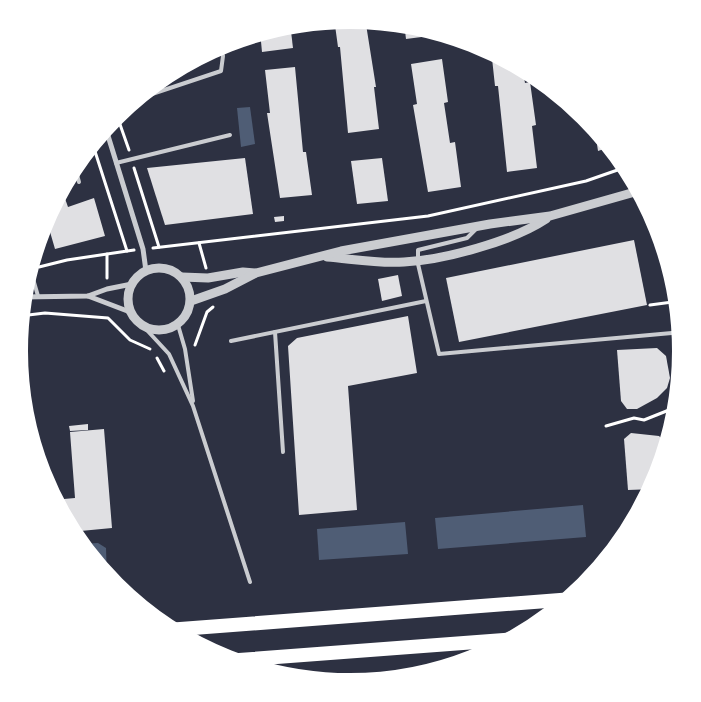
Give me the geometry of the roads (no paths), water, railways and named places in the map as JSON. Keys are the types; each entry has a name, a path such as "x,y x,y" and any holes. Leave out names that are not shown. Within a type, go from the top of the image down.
{"highway":[{"path":"181,629 561,599"},
{"path":"245,659 499,640"}],"street":[{"path":"107,134 143,249 146,270"},
{"path":"191,301 225,288 256,273 341,251 550,216 634,192"},
{"path":"320,257 404,262 418,260 481,248 538,224 550,216"},
{"path":"130,312 128,293 132,284 146,270 165,268 182,277 208,278 243,272 256,273"},
{"path":"88,296 130,312 144,327 161,331 178,325 189,310 191,301 190,290 182,277"},
{"path":"30,297 88,296 107,289 132,284"}],"lane":[{"path":"150,95 221,71 222,52"},
{"path":"116,163 230,135"},
{"path":"77,175 79,182"},
{"path":"478,227 468,238 418,250 418,260 426,302 439,354 675,333"},
{"path":"33,278 38,296"},
{"path":"231,341 426,302"},
{"path":"178,325 185,349 194,406"},
{"path":"144,327 169,354 194,406 250,582"},
{"path":"275,332 284,452"}],"water":[{"path":"250,107 255,144 241,147 237,108"},
{"path":"583,505 586,537 438,549 435,518"},
{"path":"405,522 408,554 319,560 317,529"},
{"path":"98,543 106,548 107,567 92,549 88,544"}]}
